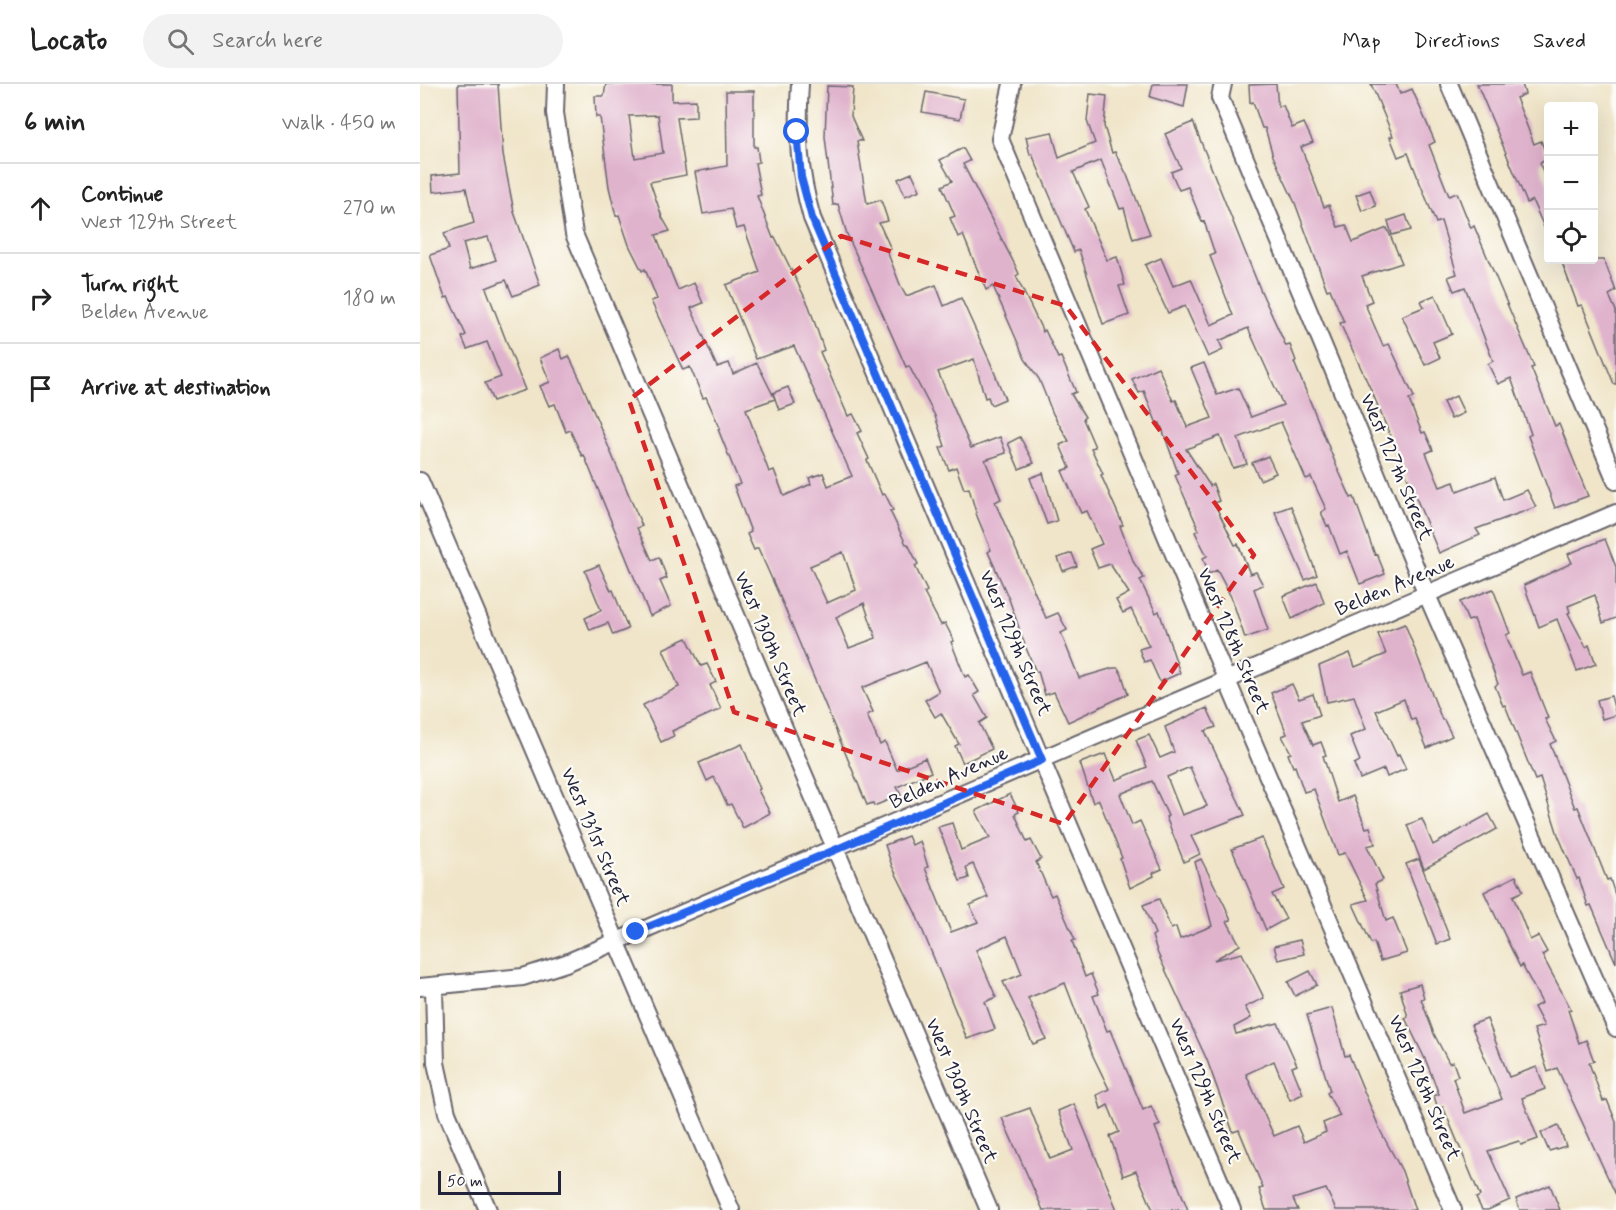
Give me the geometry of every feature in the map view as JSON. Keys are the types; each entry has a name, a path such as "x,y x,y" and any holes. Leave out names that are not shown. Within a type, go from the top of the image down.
{"street":[{"name":"West 130th Street","path":"556,84 555,113 574,234 989,1210"},
{"name":"West 129th Street","path":"800,84 797,132 801,177 812,218 1232,1210"},
{"name":"West 128th Street","path":"1012,84 1000,140 1227,681 1453,1210"},
{"name":"West 127th Street","path":"1223,84 1220,98 1427,595 1616,1028"},
{"path":"1449,84 1616,481"},
{"name":"West 131st Street","path":"420,481 731,1210"},
{"name":"Belden Avenue","path":"427,988 523,977 566,963 616,940 835,850 1616,513"},
{"path":"427,988 436,1063 447,1113 488,1210"}],"highlighted area":[{"path":"841,236 1066,306 1254,555 1064,824 734,712 629,400"}],"building":[{"path":"458,84 498,84 503,155 514,212 540,285 513,296 506,280 486,288 525,390 493,401 485,383 501,377 487,342 467,349 462,337 466,335 448,297 445,298 430,255 449,249 444,233 474,223 466,188 433,192 432,176 460,173","holes":["488,237 496,260 470,269 463,243"]},
{"path":"606,84 672,84 672,101 696,100 696,117 677,118 686,175 650,182 662,217 670,231 656,235 678,290 694,283 703,303 691,308 717,367 729,363 733,374 757,363 775,399 746,409 769,472 774,470 784,496 811,484 809,478 823,473 828,486 852,476 794,346 756,359 726,285 760,272 744,227 736,229 731,209 703,214 695,172 727,166 726,91 754,91 754,147 757,147 759,162 755,163 761,195 757,196 773,238 775,237 809,306 824,350 820,352 848,416 853,414 862,431 857,433 882,495 885,494 893,510 890,511 918,564 915,566 927,591 924,593 941,625 945,623 954,641 951,642 965,677 969,675 979,692 974,695 987,718 979,723 992,749 963,763 955,746 959,744 941,713 935,717 925,700 939,692 926,662 862,688 873,712 867,715 880,745 885,742 897,770 925,758 931,772 897,787 901,795 874,806 873,803 867,805 784,606 758,548 754,550 747,534 751,532 734,486 740,484 718,429 720,428 706,397 703,398 690,367 683,370 651,301 657,299 645,269 642,271 629,245 619,215 616,216 609,187 600,117 596,117 595,96 604,96","holes":["658,115 663,153 635,158 629,116","843,552 856,590 827,603 810,566","864,603 876,638 849,648 836,617"]},
{"path":"1153,84 1188,84 1184,107 1150,97"},
{"path":"1276,84 1278,107 1283,105 1292,128 1304,123 1313,142 1301,147 1324,207 1329,205 1338,227 1346,225 1353,242 1387,228 1402,263 1362,276 1372,301 1365,304 1383,346 1389,344 1414,397 1409,400 1422,433 1425,432 1433,450 1426,453 1440,487 1454,482 1457,491 1495,477 1503,500 1527,490 1536,507 1476,529 1480,535 1439,553 1372,392 1340,323 1344,322 1330,289 1327,290 1295,203 1273,156 1265,128 1262,128 1253,102 1250,103 1249,85"},
{"path":"1371,84 1396,84 1400,94 1412,89 1435,142 1429,145 1449,196 1457,193 1471,228 1474,226 1534,367 1531,368 1555,426 1559,424 1588,496 1555,508 1528,436 1531,434 1511,378 1498,384 1488,364 1493,361 1465,287 1454,291 1448,277 1457,274 1441,221 1436,223 1408,153 1398,157 1390,137 1393,136"},
{"path":"1477,84 1522,84 1525,94 1516,98 1534,144 1541,141 1544,149 1544,161 1540,163 1544,175 1544,227 1532,200 1527,203"},
{"path":"827,86 853,87 851,116 862,141 857,141 867,204 881,200 888,221 879,223 891,249 887,251 906,296 936,285 944,306 961,298 991,364 1005,399 991,405 988,397 985,398 974,359 938,372 971,448 1000,437 1006,453 985,460 1001,499 995,502 1046,618 1058,613 1067,630 1061,633 1079,678 1113,668 1118,668 1122,675 1128,694 1068,722 1054,692 1045,695 1038,671 1036,672 1009,599 988,552 991,550 977,516 969,488 964,489 956,467 949,470 940,448 945,446 935,416 909,366 906,367 847,234 838,204 833,205 825,137"},
{"path":"926,92 964,99 960,119 922,112"},
{"path":"1090,94 1107,96 1104,126 1112,153 1115,152 1127,175 1150,234 1133,239 1124,208 1120,209 1101,160 1073,172 1089,207 1085,209 1107,260 1117,257 1125,285 1119,286 1129,315 1103,324 1079,250 1074,252 1032,154 1030,155 1026,137 1052,132 1059,158 1095,143 1087,121"},
{"path":"1193,122 1260,289 1286,346 1290,345 1296,361 1294,362 1337,467 1351,498 1354,497 1375,555 1377,554 1385,574 1360,584 1347,551 1340,554 1329,525 1327,526 1321,512 1326,509 1311,477 1306,479 1281,422 1238,438 1247,464 1233,468 1220,436 1186,449 1210,486 1213,484 1219,501 1214,503 1235,545 1238,544 1250,574 1256,572 1263,585 1254,589 1268,630 1245,638 1232,599 1217,570 1209,574 1203,558 1207,556 1195,532 1199,530 1175,475 1178,473 1160,423 1157,424 1144,391 1139,393 1132,379 1158,367 1173,401 1176,400 1187,427 1212,418 1191,368 1204,363 1217,395 1238,388 1251,417 1283,405 1248,328 1219,341 1223,350 1208,357 1185,306 1168,313 1145,265 1161,258 1173,286 1191,279 1211,325 1233,315 1210,256 1215,254 1204,221 1202,222 1188,187 1179,190 1171,172 1181,168 1165,134"},
{"path":"963,148 970,161 963,164 1015,265 1019,274 1016,276 1043,332 1045,330 1058,358 1061,357 1076,392 1071,394 1085,417 1083,419 1095,447 1091,448 1123,525 1120,526 1134,563 1144,578 1140,580 1156,613 1159,611 1180,673 1160,682 1150,660 1144,662 1139,649 1149,646 1131,609 1123,613 1116,600 1129,593 1110,564 1098,568 1090,549 1102,544 1087,511 1081,513 1062,471 1070,468 1060,445 1069,441 1053,414 1039,379 1025,359 993,286 986,290 963,235 958,237 950,218 955,216 942,186 952,181 940,160"},
{"path":"912,173 920,190 905,196 898,179"},
{"path":"1370,190 1376,206 1362,211 1356,195"},
{"path":"1406,215 1411,230 1392,235 1388,221"},
{"path":"1598,260 1604,260 1616,291 1609,295 1616,311 1616,384 1614,384 1582,305 1578,306 1562,264 1598,264"},
{"path":"1435,295 1452,334 1433,342 1440,358 1425,365 1402,316 1424,307 1421,301"},
{"path":"559,349 563,359 569,356 579,377 642,526 637,528 652,560 659,557 667,578 660,581 671,606 650,616 584,455 582,456 570,430 566,432 555,404 549,406 540,386 550,382 540,358"},
{"path":"788,387 795,404 779,410 773,393"},
{"path":"1456,396 1464,413 1451,419 1443,402"},
{"path":"1020,437 1034,463 1019,469 1008,443"},
{"path":"1268,456 1276,473 1260,480 1252,463"},
{"path":"1043,473 1057,521 1047,524 1030,478"},
{"path":"1291,506 1317,575 1305,580 1275,512"},
{"path":"1605,539 1616,567 1616,618 1603,623 1595,595 1568,606 1570,612 1568,613 1586,647 1589,645 1596,664 1577,671 1557,619 1539,627 1524,585 1572,563 1568,554"},
{"path":"1072,553 1077,566 1063,571 1058,558"},
{"path":"599,565 611,591 613,590 628,629 613,635 608,623 590,630 585,618 601,610 585,571"},
{"path":"1317,582 1324,603 1292,619 1283,596"},
{"path":"1493,589 1510,633 1506,635 1522,675 1530,672 1548,718 1545,719 1556,741 1550,744 1575,808 1578,807 1607,880 1610,879 1616,898 1616,963 1591,905 1588,906 1579,878 1577,879 1558,835 1540,778 1535,780 1505,705 1503,706 1495,686 1498,684 1474,619 1468,621 1460,602"},
{"path":"1405,624 1442,720 1452,736 1427,748 1415,719 1411,720 1404,699 1376,711 1397,756 1399,754 1406,769 1387,777 1384,769 1360,779 1354,764 1360,761 1350,736 1366,729 1354,696 1327,702 1319,666 1350,653 1355,667 1386,654 1378,634"},
{"path":"687,638 701,666 707,664 716,682 710,685 721,709 672,731 674,736 661,742 643,705 679,687 663,649"},
{"path":"1292,684 1299,699 1313,694 1320,715 1302,721 1313,745 1321,742 1326,755 1323,756 1338,802 1353,796 1366,828 1370,827 1375,844 1367,846 1383,880 1375,884 1386,921 1393,918 1407,953 1380,961 1374,942 1371,943 1353,904 1368,900 1345,853 1338,855 1314,789 1304,792 1295,766 1293,767 1288,754 1291,753 1282,736 1287,734 1271,693"},
{"path":"1611,696 1616,715 1602,719 1597,700"},
{"path":"1207,708 1216,727 1205,731 1245,815 1191,836 1200,854 1184,862 1166,817 1168,816 1152,781 1120,794 1132,825 1140,821 1162,869 1153,873 1154,876 1130,888 1120,859 1122,858 1099,800 1093,803 1080,763 1105,754 1116,780 1147,767 1136,740 1149,735 1160,758 1174,752 1165,727","holes":["1190,767 1207,806 1182,815 1167,777"]},
{"path":"742,744 760,789 758,790 770,813 743,828 731,804 727,805 714,777 707,781 699,763"},
{"path":"1010,794 1019,812 1015,814 1027,842 1031,840 1041,859 1036,862 1051,896 1055,894 1075,940 1072,941 1085,977 1091,974 1099,994 1093,996 1107,1031 1110,1030 1143,1110 1151,1106 1160,1125 1155,1127 1188,1210 1153,1210 1136,1171 1123,1176 1110,1136 1119,1132 1108,1105 1101,1109 1097,1095 1109,1089 1093,1056 1065,983 1028,998 1046,1039 1033,1044 1003,982 1022,974 1007,936 976,950 996,997 985,1002 995,1029 967,1039 915,912 892,866 885,845 908,836 912,845 920,841 928,867 925,868 951,932 978,922 970,905 988,897 973,864 966,867 969,878 960,881 938,827 952,823 961,850 990,838 976,811"},
{"path":"1489,814 1497,829 1424,869 1407,825 1422,819 1433,845"},
{"path":"1262,838 1284,889 1272,894 1286,919 1266,930 1232,849"},
{"path":"1201,859 1225,906 1231,920 1227,921 1240,945 1214,960 1242,953 1264,998 1245,1007 1251,1018 1234,1027 1236,1034 1278,1023 1297,1065 1292,1067 1303,1094 1290,1100 1274,1061 1246,1074 1274,1136 1297,1126 1304,1142 1326,1132 1323,1123 1340,1116 1327,1093 1330,1091 1307,1015 1332,1008 1345,1056 1349,1055 1381,1132 1402,1171 1415,1210 1336,1210 1326,1189 1293,1199 1298,1210 1266,1210 1259,1189 1263,1188 1239,1130 1233,1132 1207,1060 1158,954 1152,936 1155,934 1143,905 1159,899 1171,929 1176,927 1180,939 1212,926 1195,862"},
{"path":"1419,859 1450,939 1437,944 1406,864"},
{"path":"1516,876 1523,891 1513,896 1530,940 1538,936 1547,952 1542,955 1571,1009 1568,1010 1579,1043 1586,1040 1594,1061 1589,1063 1603,1101 1607,1100 1616,1122 1616,1195 1557,1068 1548,1072 1534,1029 1544,1026 1534,1007 1542,1003 1522,965 1520,967 1484,892"},
{"path":"1300,940 1304,954 1278,960 1274,946"},
{"path":"1310,971 1317,985 1295,996 1288,982"},
{"path":"1420,984 1424,998 1421,999 1434,1034 1449,1063 1453,1062 1458,1076 1453,1078 1465,1113 1502,1099 1471,1025 1487,1019 1509,1077 1537,1067 1545,1089 1522,1098 1538,1139 1521,1145 1519,1141 1488,1151 1510,1200 1488,1210 1482,1210 1476,1198 1480,1196 1443,1107 1438,1109 1434,1096 1439,1094 1405,1018 1408,1017 1400,990"},
{"path":"1074,1104 1117,1210 1043,1210 1002,1118 1030,1108 1050,1159 1073,1150 1058,1111"},
{"path":"1558,1125 1566,1146 1549,1151 1541,1133"},
{"path":"1550,1185 1560,1210 1520,1210 1516,1199"}],"route":[{"path":"636,932 835,850 1042,760 812,218 801,177 797,132"}]}
